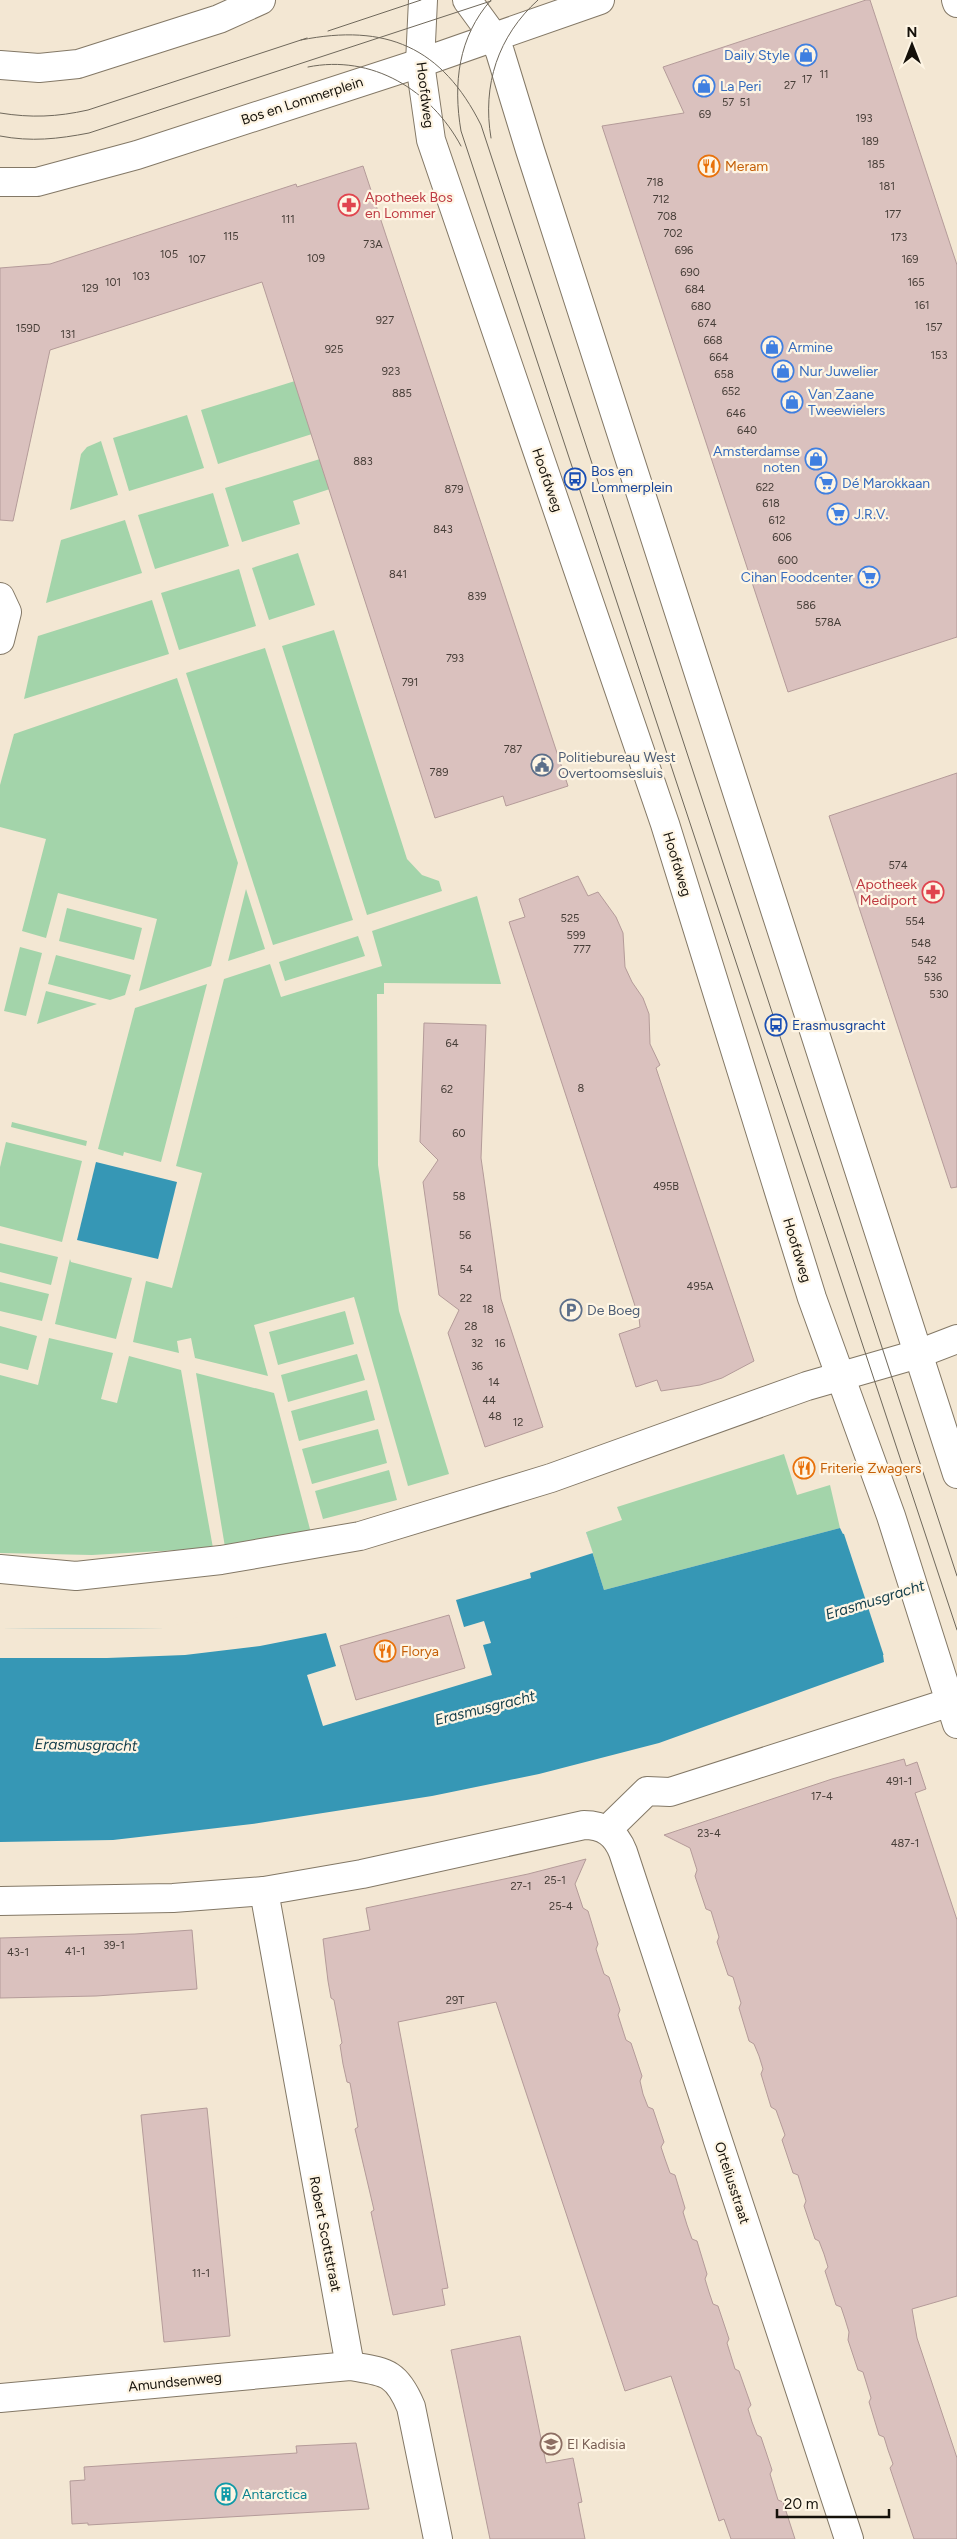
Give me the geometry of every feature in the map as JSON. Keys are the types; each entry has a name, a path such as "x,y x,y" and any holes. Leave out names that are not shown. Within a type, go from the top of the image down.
{"street":[{"path":"0,65 39,68 78,64 219,19 261,0"},
{"name":"Hoofdweg","path":"423,0 420,63 431,140 662,818 812,1298 891,1516 955,1709"},
{"path":"467,0 494,37 957,1474"},
{"name":"Bos en Lommerplein","path":"0,182 37,182 137,155 420,63 600,0"},
{"path":"0,597 7,612 0,640"},
{"path":"0,1569 76,1576 221,1560 360,1536 551,1478 839,1376 918,1354 951,1341"},
{"path":"0,1901 164,1898 264,1891 362,1874 584,1824 599,1826 607,1830 647,1791 670,1792 955,1709"},
{"name":"Orteliusstraat","path":"607,1830 617,1840 623,1852 849,2539"},
{"name":"Robert Scottstraat","path":"264,1891 350,2366"},
{"path":"350,2366 380,2372 394,2378 404,2389 411,2407 438,2539"},
{"name":"Amundsenweg","path":"0,2398 350,2366"}],"green space":[{"path":"295,381 312,434 218,464 201,410"},
{"path":"187,415 204,468 129,491 113,438"},
{"path":"101,441 118,495 70,510 81,454 87,447"},
{"path":"320,459 330,489 293,501 300,524 242,542 225,488"},
{"path":"213,493 229,546 155,569 138,515"},
{"path":"125,520 142,573 46,603 61,540"},
{"path":"298,553 315,605 269,620 252,568"},
{"path":"239,569 256,626 179,650 161,593"},
{"path":"152,600 169,654 24,699 38,636"},
{"path":"334,630 407,859 422,875 439,881 442,891 367,915 282,646"},
{"path":"265,648 353,920 273,945 186,673"},
{"path":"177,678 238,863 211,966 139,991 157,919 58,893 46,938 22,931 46,839 0,827 0,785 14,734"},
{"path":"246,889 265,949 228,961"},
{"path":"477,896 501,984 384,983 384,994 377,994 378,1165 399,1311 449,1474 408,1486 354,1297 254,1325 268,1376 195,1358 191,1338 177,1341 179,1353 133,1342 146,1281 172,1288 202,1173 176,1166 224,979 270,964 281,997 382,966 372,931"},
{"path":"67,908 142,928 134,960 59,941"},
{"path":"358,936 365,956 285,981 279,962"},
{"path":"20,947 42,953 26,1016 4,1011"},
{"path":"56,955 131,975 125,995 110,1000 48,984"},
{"path":"207,984 161,1162 124,1152 123,1156 98,1149 135,1008"},
{"path":"46,991 97,1004 37,1024"},
{"path":"12,1122 87,1141 86,1146 11,1127"},
{"path":"6,1142 82,1161 62,1242 0,1226 0,1167"},
{"path":"0,1243 58,1257 51,1285 0,1272"},
{"path":"70,1259 71,1262 132,1278 116,1339 55,1324"},
{"path":"0,1282 49,1294 42,1321 0,1311"},
{"path":"345,1311 354,1344 278,1365 269,1332"},
{"path":"0,1326 37,1336 28,1370 0,1363"},
{"path":"49,1338 113,1353 101,1399 117,1403 129,1356 181,1370 213,1548 92,1555 0,1553 0,1375 38,1385"},
{"path":"357,1354 365,1380 288,1402 281,1375"},
{"path":"196,1373 274,1393 311,1533 225,1547"},
{"path":"367,1390 375,1420 299,1441 291,1411"},
{"path":"378,1429 387,1463 312,1484 302,1449"},
{"path":"784,1454 797,1495 830,1485 840,1528 604,1590 586,1532 622,1520 617,1507"},
{"path":"389,1470 397,1500 323,1519 315,1491"}],"water":[{"path":"96,1162 177,1182 158,1259 77,1240"},
{"path":"957,1496 957,1631 883,1655 884,1662 659,1743 539,1774 432,1796 252,1824 113,1840 0,1842 0,1628 167,1629 294,1613 375,1597 586,1532 604,1590 840,1528 843,1534"}],"pier":[{"path":"957,1494 957,1632 884,1656 843,1531"},
{"path":"586,1529 593,1553 530,1573 531,1578 456,1600 464,1627 484,1621 491,1643 483,1645 492,1675 323,1726 307,1675 336,1666 326,1633 260,1646 185,1655 107,1658 0,1658 0,1628 167,1629 167,1626 293,1611 374,1595"}],"building":[{"path":"870,0 957,265 957,637 788,692 602,126 684,113 663,67"},
{"path":"363,166 568,786 506,806 503,796 435,818 262,282 50,350 13,521 0,520 0,268 50,264 296,184 297,187"},
{"path":"957,773 957,1187 951,1188 829,816"},
{"path":"578,876 588,896 598,892 616,917 623,933 625,967 643,998 649,1014 650,1044 660,1065 656,1068 754,1361 722,1378 700,1385 661,1391 657,1380 636,1387 619,1334 640,1327 639,1318 509,922 525,917 519,899"},
{"path":"424,1023 486,1025 481,1158 501,1299 543,1427 485,1447 448,1333 459,1310 439,1295 423,1182 438,1160 420,1142"},
{"path":"449,1615 465,1668 356,1700 340,1646"},
{"path":"904,1759 906,1766 917,1762 926,1789 915,1793 957,1920 957,2296 912,2309 917,2338 957,2458 957,2539 914,2539 890,2468 893,2464 884,2437 879,2435 869,2402 871,2398 863,2372 858,2370 848,2340 849,2332 841,2307 836,2305 825,2271 828,2267 824,2254 819,2241 815,2239 804,2206 806,2201 798,2175 793,2173 782,2140 785,2135 776,2110 771,2107 761,2074 763,2069 759,2056 754,2044 749,2041 739,2008 741,2003 733,1977 728,1975 717,1942 719,1937 711,1911 706,1909 695,1876 697,1870 690,1848 664,1835 832,1779"},
{"path":"586,1859 575,1884 583,1908 588,1911 598,1944 596,1949 604,1974 609,1977 620,2010 618,2015 626,2040 631,2043 642,2076 640,2081 643,2094 648,2107 653,2109 664,2142 661,2147 670,2173 675,2175 685,2208 683,2212 687,2225 692,2239 697,2241 707,2274 705,2279 709,2292 713,2304 718,2306 729,2339 727,2343 735,2369 739,2371 751,2405 748,2409 752,2422 757,2435 761,2437 772,2470 770,2474 778,2500 783,2502 795,2539 731,2539 724,2519 719,2521 671,2376 625,2391 496,2002 398,2022 448,2288 442,2289 445,2305 393,2315 371,2212 374,2210 355,2129 358,2127 350,2083 347,2082 343,2064 340,2045 342,2043 334,2000 331,1998 323,1939 370,1930 366,1908 528,1874"},
{"path":"192,1930 197,1989 96,1996 0,1998 0,1938 135,1934"},
{"path":"207,2108 230,2336 164,2342 141,2115"},
{"path":"520,2336 546,2463 573,2458 582,2502 578,2503 585,2539 490,2539 451,2350"},
{"name":"Antarctica","path":"356,2443 369,2509 88,2525 88,2523 72,2524 70,2481 85,2480 84,2467 297,2453 296,2446"}],"tram line":[{"path":"328,31 421,0"},
{"path":"491,0 471,29 461,62 458,79 461,131 957,1630"},
{"path":"491,138 489,99 496,63 513,29 538,0"},
{"path":"0,136 44,139 89,133 491,1"},
{"path":"301,40 360,35 385,39 408,47 429,59 448,76 466,98 481,125 957,1576"},
{"path":"0,113 44,116 88,110 307,38"},
{"path":"308,67 332,64 355,66 377,72 397,81 416,93 433,108 461,146"}],"place":[{"name":"Daily Style","path":"806,55"},
{"name":"La Peri","path":"704,86"},
{"name":"Meram","path":"709,166"},
{"name":"Apotheek Bos en Lommer","path":"349,205"},
{"name":"Armine","path":"772,347"},
{"name":"Nur Juwelier","path":"783,371"},
{"name":"Van Zaane Tweewielers","path":"792,402"},
{"name":"Amsterdamse noten","path":"816,459"},
{"name":"Bos en Lommerplein","path":"575,479"},
{"name":"Dé Marokkaan","path":"826,483"},
{"name":"J.R.V.","path":"838,514"},
{"name":"Cihan Foodcenter","path":"869,577"},
{"name":"Politiebureau West Overtoomsesluis","path":"542,765"},
{"name":"Apotheek Mediport","path":"933,892"},
{"name":"Erasmusgracht","path":"776,1025"},
{"name":"De Boeg","path":"571,1310"},
{"name":"Friterie Zwagers","path":"804,1468"},
{"name":"Florya","path":"385,1651"},
{"name":"El Kadisia","path":"551,2444"},
{"name":"Antarctica","path":"226,2494"}]}
